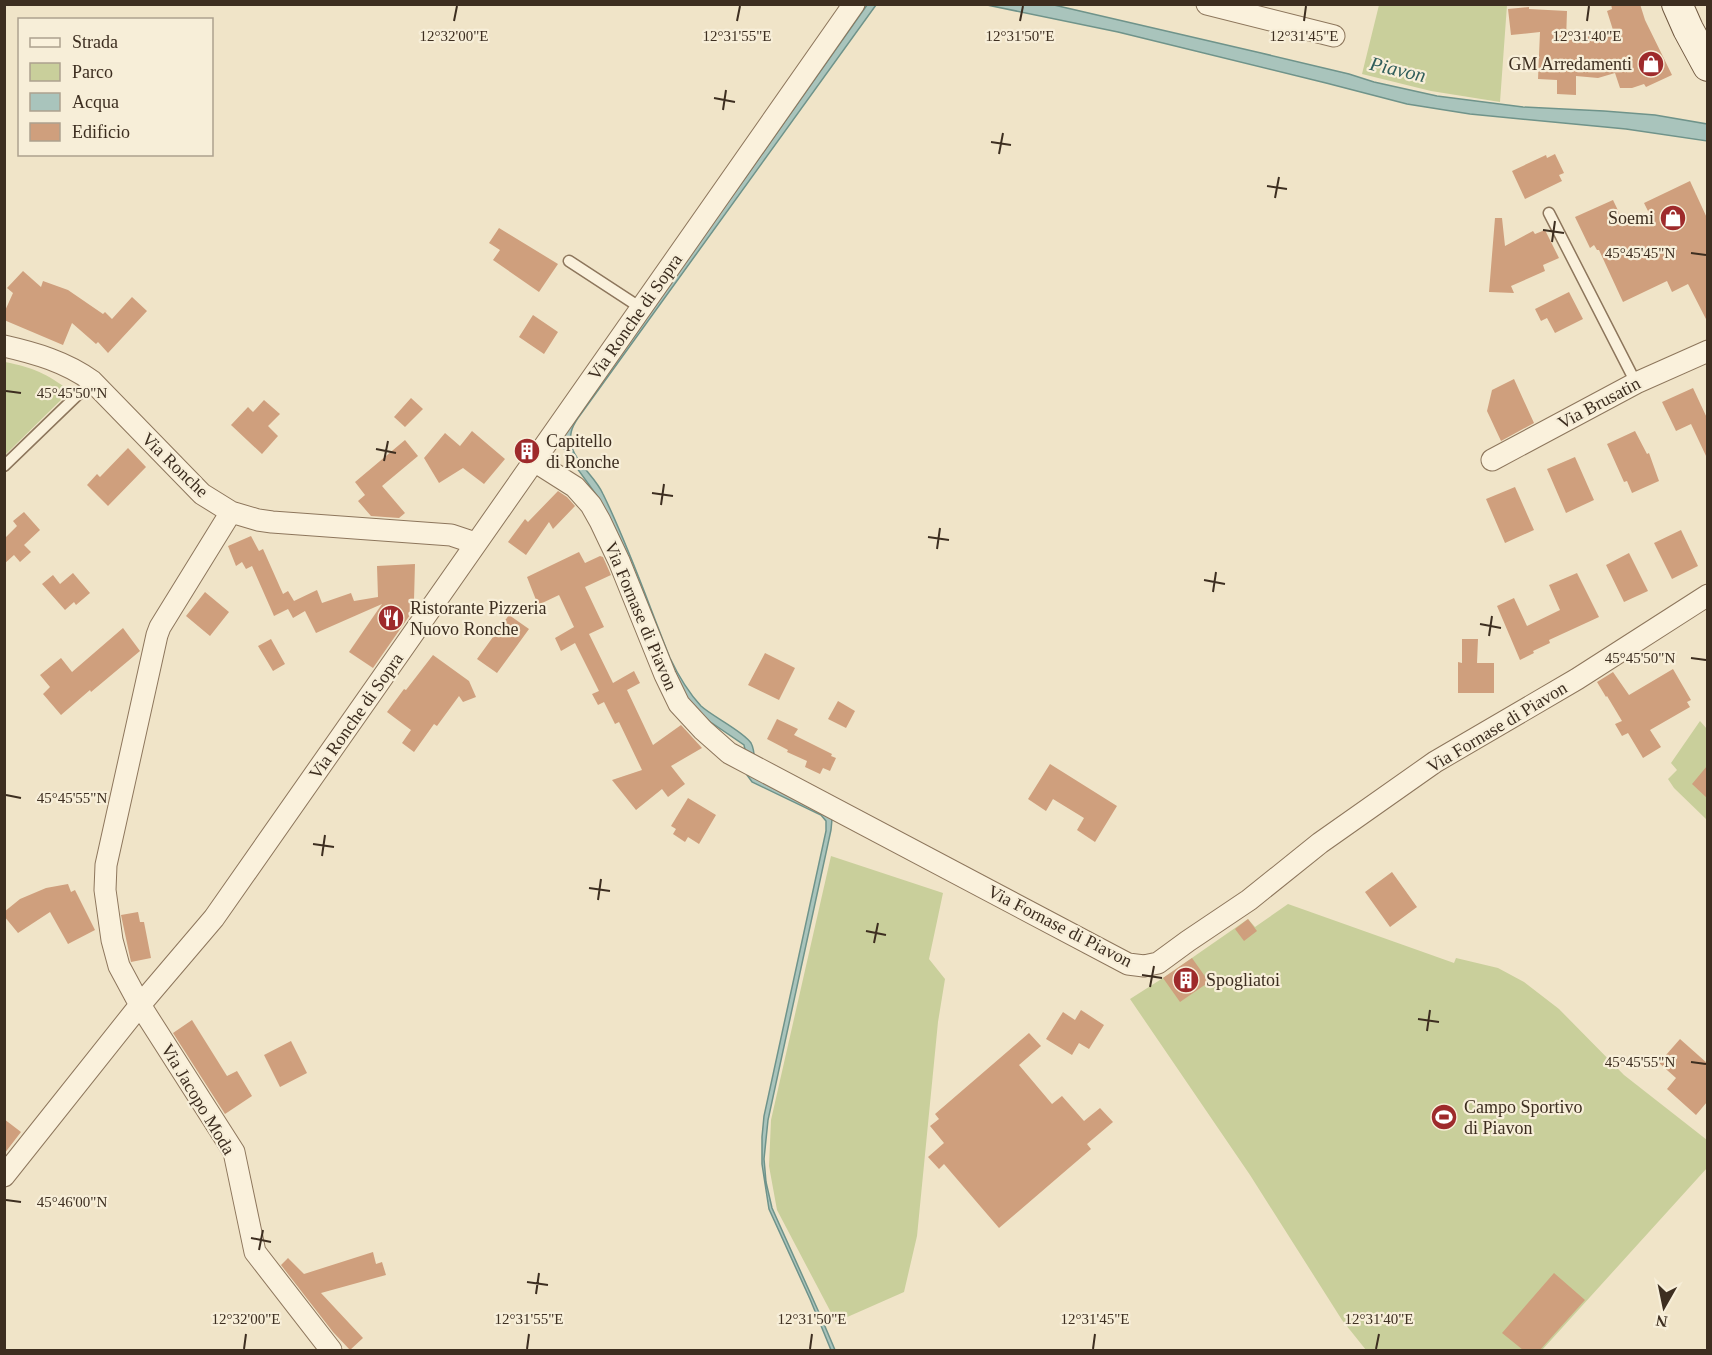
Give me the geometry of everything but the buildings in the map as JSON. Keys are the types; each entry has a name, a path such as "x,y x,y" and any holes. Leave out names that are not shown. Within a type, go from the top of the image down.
{"main road":[{"path":"1677,4 1707,66"}],"street":[{"name":"Via Ronche di Sopra","path":"4,1176 140,1005 214,918 854,4"},
{"path":"1207,4 1334,36"},
{"name":"Via Ronche","path":"4,346 40,354 78,371 92,381 202,494 231,512 272,522 451,535 476,543"},
{"name":"Via Brusatin","path":"1492,460 1636,383 1707,351"},
{"name":"Via Fornase di Piavon","path":"534,461 574,487 591,506 619,561 664,675 679,704 729,753 1128,964 1144,966 1158,963 1188,940 1249,900 1320,843 1435,762 1577,679 1707,595"},
{"name":"Via Jacopo Moda","path":"231,512 157,635 106,865 104,883 112,940 119,966 140,1005 234,1152 255,1252 331,1350"}],"lane":[{"path":"1549,213 1636,383"},
{"path":"569,261 641,308"},
{"path":"4,466 92,381"}],"green space":[{"path":"1379,5 1507,5 1500,102 1431,91 1362,74"},
{"path":"5,362 39,372 70,391 5,455"},
{"path":"1700,721 1707,729 1707,820 1674,788 1668,779 1677,770 1671,763"},
{"path":"831,856 943,893 929,959 945,979 938,1022 917,1236 904,1292 836,1322 777,1210 769,1166 771,1120"},
{"name":"Campo Sportivo di Piavon","path":"1288,904 1454,963 1456,958 1498,968 1524,982 1559,1009 1624,1075 1707,1140 1707,1168 1542,1350 1366,1350 1342,1320 1250,1175 1130,999 1248,919 1255,927"}],"water":[{"path":"867,5 876,5 578,418 571,435 572,448 600,488 630,555 670,658 688,689 701,706 747,738 753,749 755,766 830,814 832,819 768,1120 764,1159 772,1208 835,1350 831,1350 769,1209 762,1164 764,1116 826,831 826,821 821,815 752,782 747,775 744,745 706,719 680,691 616,535 600,500 566,453 563,446 563,435 574,416"},
{"path":"987,5 1054,5 1437,96 1523,107 1655,115 1707,124 1707,141 1626,129 1470,114 1407,104 1118,32"}],"place":[{"name":"GM Arredamenti","path":"1651,64"},
{"name":"Soemi","path":"1673,218"},
{"name":"Capitello di Ronche","path":"527,451"},
{"name":"Ristorante Pizzeria Nuovo Ronche","path":"391,618"},
{"name":"Spogliatoi","path":"1186,980"},
{"name":"Campo Sportivo di Piavon","path":"1444,1117"}],"water label":[{"name":"Piavon","path":"1398,69"}]}
